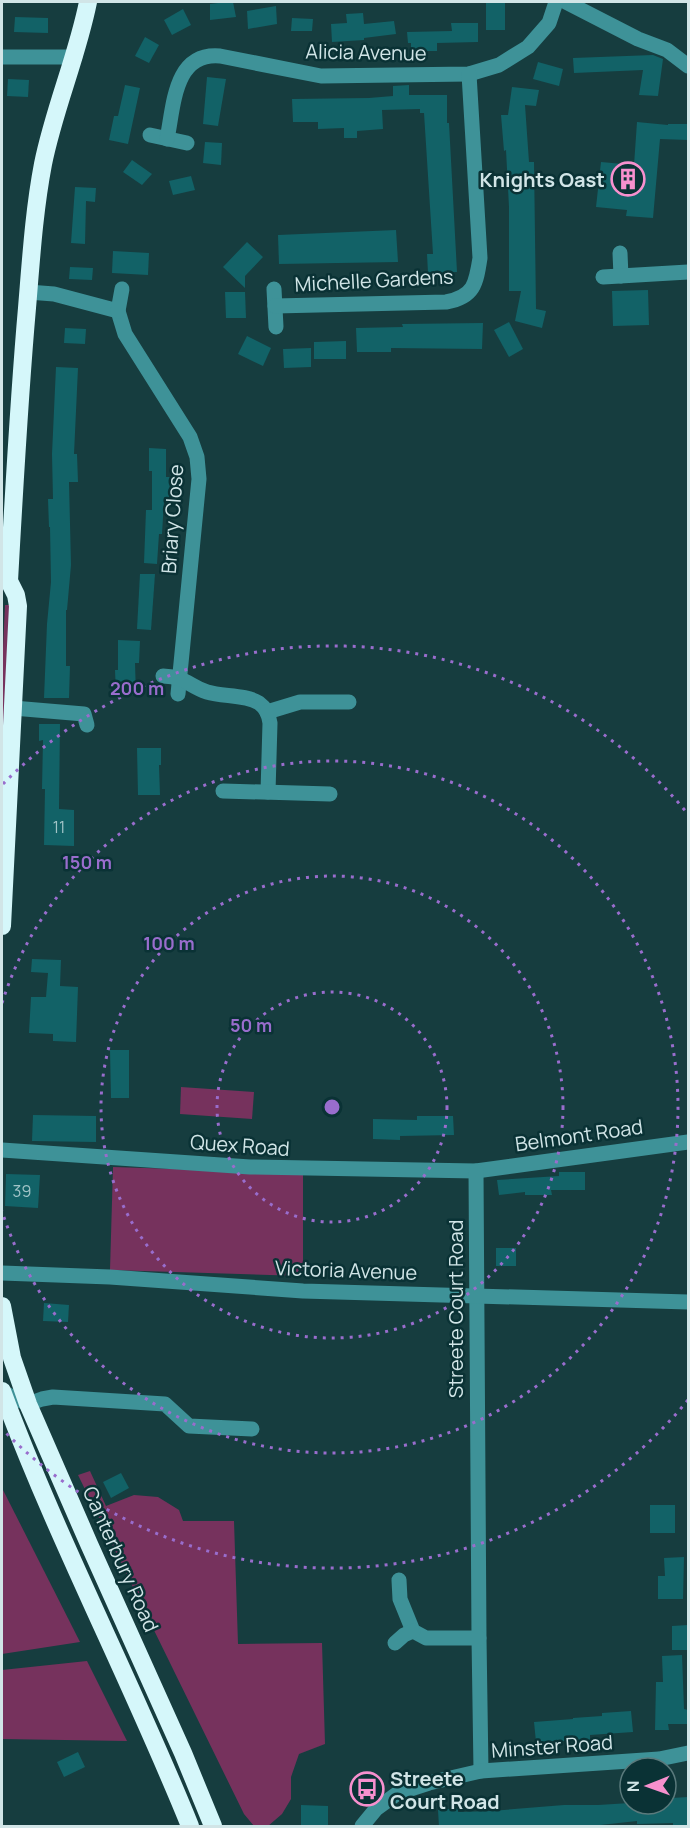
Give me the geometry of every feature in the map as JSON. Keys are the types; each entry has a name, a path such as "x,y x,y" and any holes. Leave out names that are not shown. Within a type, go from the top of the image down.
{"highway":[{"path":"2,926 18,606 16,595 4,585 33,225 43,164 75,57 88,2"},
{"name":"Canterbury Road","path":"2,1306 12,1358 28,1404 88,1544 183,1753 213,1827"},
{"path":"2,1392 36,1477 144,1715 190,1827"}],"street":[{"name":"Alicia Avenue","path":"167,139 180,80 189,65 204,57 220,56 321,76 470,75 499,65 528,47 549,22 556,2"},
{"path":"566,2 638,39 667,50 688,66"},
{"path":"2,57 75,57"},
{"name":"Michelle Gardens","path":"275,306 446,302 460,300 469,294 477,279 480,258 470,75"},
{"path":"150,135 187,143"},
{"path":"620,253 621,276"},
{"path":"603,277 688,272"},
{"path":"28,292 54,294 118,311 122,289"},
{"name":"Michelle Gardens","path":"274,289 276,327"},
{"name":"Briary Close","path":"118,311 125,334 190,437 197,457 199,479 178,694"},
{"path":"163,676 179,677 210,692 261,704 267,712 270,723 268,792"},
{"path":"267,712 300,702 349,702"},
{"path":"13,708 84,714 87,725"},
{"path":"224,791 330,794"},
{"name":"Belmont Road","path":"476,1171 688,1142"},
{"name":"Quex Road","path":"2,1150 250,1167 476,1171"},
{"name":"Streete Court Road","path":"476,1171 478,1638 481,1771"},
{"name":"Victoria Avenue","path":"2,1273 110,1277 303,1291 688,1302"},
{"path":"2,1392 28,1404 53,1397 165,1404 189,1426 252,1429"},
{"path":"399,1580 400,1599 414,1631 426,1638 478,1638"},
{"path":"395,1643 404,1635 414,1631"},
{"name":"Minster Road","path":"362,1827 375,1809 398,1793 481,1771 659,1759 688,1753"}],"shaded area":[{"path":"5,605 11,605 2,782 2,670"},
{"path":"181,1087 254,1092 252,1119 180,1114"},
{"path":"113,1167 303,1173 303,1276 110,1270"},
{"path":"90,1471 106,1506 134,1495 158,1497 179,1510 183,1521 234,1521 238,1644 322,1643 325,1744 299,1754 291,1777 291,1799 282,1814 268,1826 254,1826 244,1814 78,1475"},
{"path":"2,1488 80,1642 2,1654"},
{"path":"87,1661 127,1741 2,1739 2,1670"}],"building":[{"path":"233,2 236,17 210,20 210,4"},
{"path":"486,3 505,3 505,30 486,30"},
{"path":"276,6 277,24 248,29 247,11"},
{"path":"183,9 191,25 172,35 164,20"},
{"path":"363,13 364,24 394,21 396,34 364,38 364,40 332,42 331,24 347,23 346,14"},
{"path":"15,17 48,18 48,33 14,32"},
{"path":"292,18 313,19 312,31 291,31"},
{"path":"451,23 478,23 478,42 437,43 437,51 411,51 407,32 452,31"},
{"path":"145,37 159,45 149,63 135,56"},
{"path":"653,55 663,59 658,96 639,95 643,70 574,73 573,58"},
{"path":"538,62 563,69 559,86 533,79"},
{"path":"207,77 226,79 218,126 203,124"},
{"path":"8,79 29,80 28,97 7,96"},
{"path":"125,85 140,88 128,144 109,140 114,116 118,116"},
{"path":"409,85 409,95 447,95 457,272 428,273 427,254 433,254 424,113 420,113 420,109 382,110 383,129 357,131 357,138 344,138 344,128 318,129 318,122 293,122 292,99 393,96 393,86"},
{"path":"512,87 539,90 536,106 525,105 529,162 534,162 536,309 546,311 542,328 515,321 521,291 509,291 509,207 506,150 504,151 501,115 508,115"},
{"name":"Knights Oast","path":"637,122 688,124 688,140 660,139 653,218 626,216 627,210 596,207 601,162 634,165"},
{"path":"205,142 222,143 221,165 203,163"},
{"path":"132,160 152,174 142,185 123,172"},
{"path":"191,176 195,190 173,195 169,181"},
{"path":"75,187 96,188 95,202 86,201 85,244 71,243"},
{"path":"396,230 398,262 279,264 278,235"},
{"path":"247,242 263,257 245,276 245,288 223,267"},
{"path":"113,251 149,253 148,275 112,273"},
{"path":"70,267 93,268 92,280 69,279"},
{"path":"648,290 649,325 613,326 612,291"},
{"path":"225,292 245,292 246,318 226,318"},
{"path":"509,322 523,349 509,357 494,330"},
{"path":"483,323 482,349 391,348 391,352 357,352 356,328 403,327 402,324"},
{"path":"65,328 86,329 85,344 64,343"},
{"path":"247,336 271,348 263,366 238,354"},
{"path":"346,341 346,359 314,359 314,342"},
{"path":"311,348 311,367 284,368 283,349"},
{"path":"56,367 78,368 74,454 77,454 78,482 69,482 71,565 66,610 66,666 70,666 69,698 44,698 51,582 48,499 53,499 52,454"},
{"path":"149,448 166,449 166,477 170,477 169,501 164,501 157,564 144,563 146,510 152,510 152,471 149,471"},
{"path":"140,574 155,574 151,630 137,629"},
{"path":"118,640 140,641 139,663 135,663 136,695 116,695 115,670 118,670"},
{"path":"39,724 60,724 59,809 74,810 74,846 44,845 43,740 39,741"},
{"path":"137,748 161,748 160,795 138,795"},
{"path":"32,959 61,960 60,986 78,987 76,1042 53,1041 53,1034 29,1033 31,997 46,997 48,973 31,972"},
{"path":"110,1050 129,1050 129,1098 111,1098"},
{"path":"33,1115 96,1116 96,1142 32,1141"},
{"path":"417,1116 453,1116 454,1135 400,1136 400,1140 373,1139 373,1119 417,1120"},
{"path":"559,1172 585,1172 585,1190 551,1190 552,1195 525,1195 525,1192 499,1195 497,1180 559,1176"},
{"path":"6,1174 40,1175 38,1208 5,1206"},
{"path":"496,1248 516,1248 516,1266 496,1266"},
{"path":"44,1303 69,1305 68,1322 43,1321"},
{"path":"121,1473 129,1488 111,1498 103,1482"},
{"path":"650,1505 675,1505 675,1533 650,1533"},
{"path":"684,1557 683,1599 658,1599 658,1576 665,1576 664,1558"},
{"path":"688,1625 688,1650 672,1650 672,1626"},
{"path":"682,1655 684,1709 688,1710 688,1724 668,1724 669,1730 655,1730 656,1682 663,1682 662,1656"},
{"path":"631,1711 633,1732 590,1735 590,1740 536,1742 534,1722"},
{"path":"78,1752 85,1767 64,1777 57,1762"},
{"path":"688,1797 688,1827 673,1827 673,1823 637,1824 637,1821 582,1827 439,1827 438,1810 458,1808 458,1812 618,1804 618,1816 678,1816 678,1798"},
{"path":"301,1805 328,1806 328,1827 301,1827"}],"place":[{"name":"Knights Oast","path":"628,179"},
{"name":"Streete Court Road","path":"367,1789"}]}
